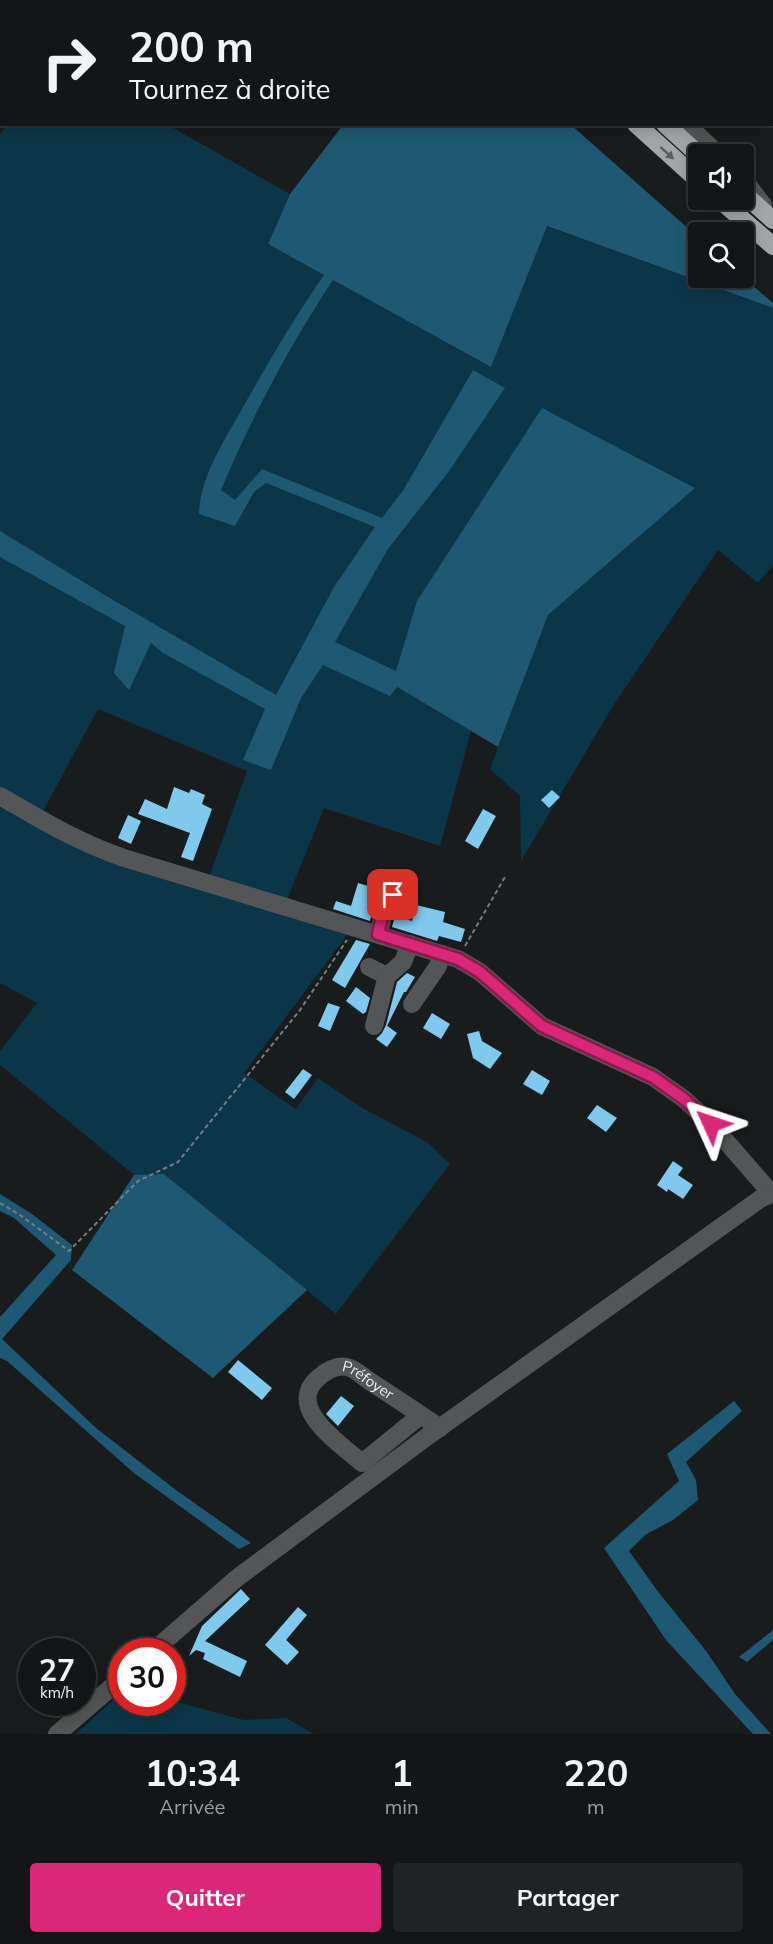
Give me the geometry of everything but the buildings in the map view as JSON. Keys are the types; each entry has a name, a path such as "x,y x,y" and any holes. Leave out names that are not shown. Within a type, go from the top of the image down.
{"highway":[{"path":"638,126 688,171"},
{"path":"667,126 688,145"},
{"path":"754,204 773,220"},
{"path":"732,210 773,246"}],"street":[{"path":"688,126 707,144"},
{"path":"754,194 773,220"},
{"path":"0,796 60,832 91,847 410,944 450,957 480,972 542,1026 653,1077 684,1099 711,1124 772,1193 740,1213 440,1428 237,1578 168,1638"},
{"path":"378,934 388,898 393,895 401,897"},
{"path":"374,1026 387,976 403,962 410,944"},
{"path":"412,1004 438,966 450,957"},
{"path":"369,967 387,976"},
{"name":"Préfoyer","path":"421,1415 362,1463 322,1429 314,1418 308,1394 314,1382 323,1374 331,1369 346,1367 359,1373 421,1415 440,1428"},
{"path":"57,1734 108,1690"}],"path":[{"path":"450,957 505,877"},
{"path":"0,1203 69,1251 138,1181 178,1161 300,1010 355,928"}],"shaded area":[{"path":"6,126 170,126 290,194 268,244 491,367 546,226 688,277 688,288 718,288 773,308 773,565 758,583 718,550 613,706 521,861 520,796 490,769 548,615 694,488 393,685 471,731 440,846 324,808 286,902 209,877 247,771 98,709 42,813 0,787 0,134"},
{"path":"342,126 572,126 688,228 688,277 547,226 491,367 333,280 286,356 258,409 221,490 235,500 262,469 382,518 404,489 473,370 505,388 449,471 388,549 335,642 396,671 417,601 542,408 695,488 548,615 498,747 397,687 390,696 323,665 301,698 271,770 243,760 265,709 163,653 151,643 129,690 114,673 125,626 0,557 0,531 276,695 334,587 375,527 266,483 254,492 235,526 199,514 200,500 208,473 221,447 282,341 324,275 268,244 290,194"},
{"path":"754,287 773,303 773,308 718,288"},
{"path":"0,804 102,860 347,935 244,1073 296,1109 318,1078 364,1109 427,1142 450,1164 336,1314 165,1175 134,1175 0,1065 0,1051 37,1003 0,983"},
{"path":"164,1174 307,1290 213,1378 72,1270 134,1175"},
{"path":"0,1194 32,1214 72,1245 71,1260 2,1339 96,1428 176,1490 251,1543 239,1549 134,1473 7,1361 0,1358 0,1317 56,1255 14,1218 0,1211"},
{"path":"734,1401 742,1411 686,1462 696,1480 698,1500 673,1520 645,1535 629,1551 659,1593 707,1652 735,1694 771,1734 753,1734 666,1640 604,1548 679,1481 667,1454"},
{"path":"773,1630 773,1640 747,1662 739,1657"},
{"path":"186,1704 244,1720 286,1718 314,1734 76,1734 108,1705 108,1716 186,1716"}],"route":[{"path":"393,895 386,900 378,934 458,959 480,972 542,1026 653,1077 684,1099 711,1124"}]}
